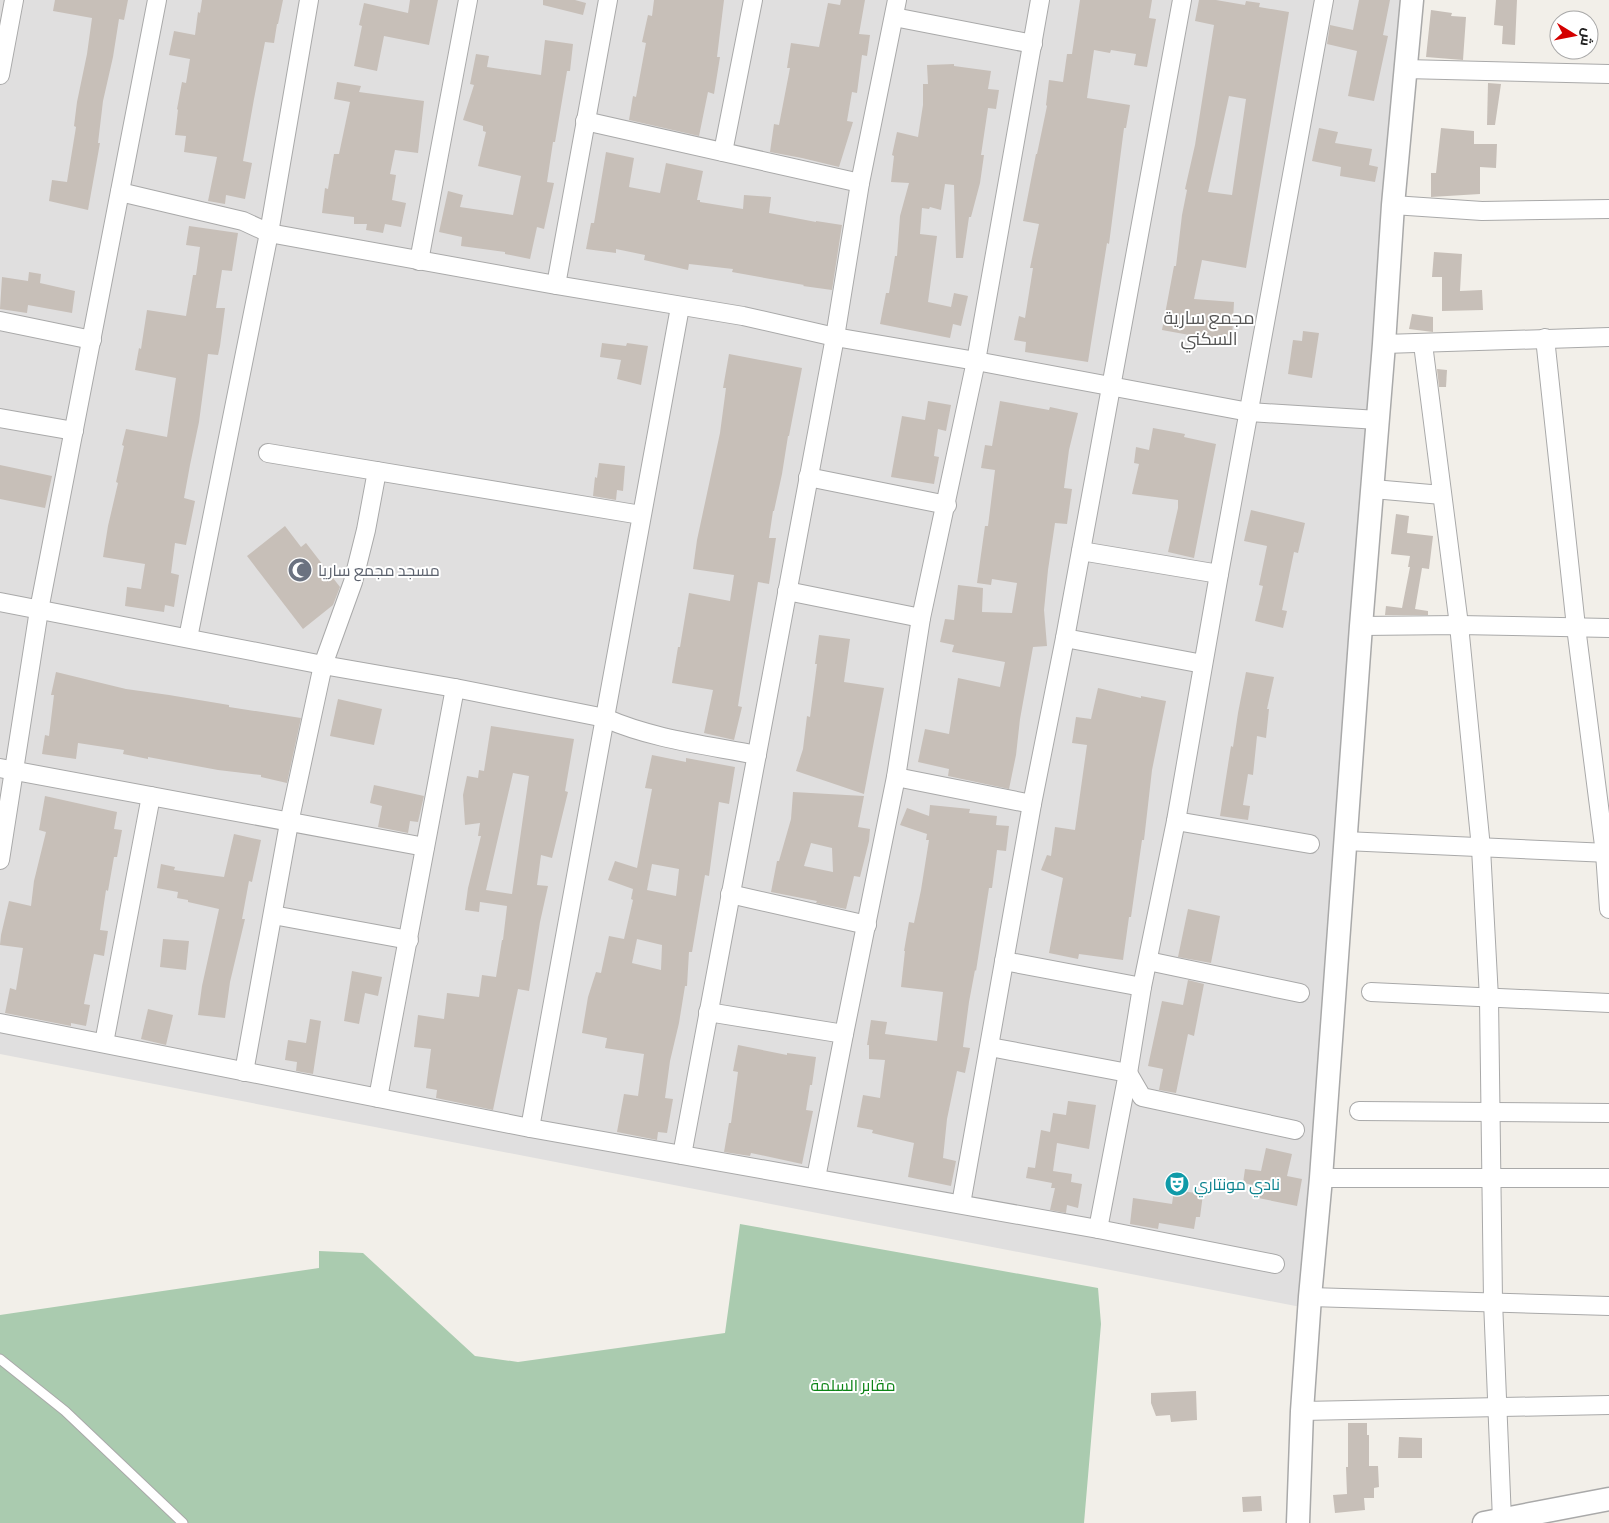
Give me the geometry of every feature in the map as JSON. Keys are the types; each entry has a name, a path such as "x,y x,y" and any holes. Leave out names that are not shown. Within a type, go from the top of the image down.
{"street":[{"path":"0,75 14,0"},
{"path":"0,860 7,769 157,0"},
{"path":"188,638 269,233 309,0"},
{"path":"419,261 468,0"},
{"path":"556,285 608,0"},
{"path":"723,152 753,0"},
{"path":"816,1178 896,777 921,618 947,505 976,361 1040,0"},
{"path":"961,1204 1032,804 1065,638 1182,0"},
{"path":"1098,1229 1128,1073 1142,987 1176,821 1219,574 1324,0"},
{"path":"1298,1523 1302,1411 1310,1297 1321,1178 1393,205 1412,0"},
{"path":"682,1155 835,337 860,183 895,8 1033,44"},
{"path":"1405,69 1609,74"},
{"path":"586,121 860,183"},
{"path":"120,192 243,221 269,233 680,307 743,316 835,337 976,361 1249,412 1378,420"},
{"path":"1393,205 1482,211 1609,209"},
{"path":"530,1128 680,307"},
{"path":"0,321 92,340"},
{"path":"1384,344 1609,337"},
{"path":"1545,338 1576,627 1602,771 1609,909"},
{"path":"1423,344 1459,625 1481,848 1489,998 1494,1301 1498,1408 1493,1521 1609,1499"},
{"path":"0,418 74,431"},
{"path":"268,453 641,515"},
{"path":"244,1072 289,823 323,665 353,582 366,530 377,471"},
{"path":"808,477 947,505"},
{"path":"1373,488 1442,495"},
{"path":"1081,550 1219,574"},
{"path":"787,591 921,618"},
{"path":"0,602 605,718 626,727 642,731 757,755"},
{"path":"1361,626 1459,625 1609,628"},
{"path":"1065,638 1203,664"},
{"path":"378,1098 455,688"},
{"path":"7,769 425,847"},
{"path":"896,777 1032,804"},
{"path":"104,1043 151,796"},
{"path":"1176,821 1310,844"},
{"path":"1345,841 1607,853"},
{"path":"730,894 867,925"},
{"path":"273,915 409,940"},
{"path":"1004,961 1142,987"},
{"path":"1148,961 1300,992"},
{"path":"1371,992 1609,1003"},
{"path":"708,1012 844,1034"},
{"path":"0,1023 530,1128 961,1204 1276,1264"},
{"path":"990,1047 1128,1073 1142,1097 1295,1130"},
{"path":"1359,1111 1609,1113"},
{"path":"1321,1178 1609,1178"},
{"path":"1310,1297 1494,1301 1609,1306"},
{"path":"1302,1411 1609,1405"}],"lane":[{"path":"0,1359 65,1411 183,1523"}],"shaded area":[{"path":"0,0 1416,0 1306,1308 0,1054"}],"green space":[{"name":"مقابر السلمة","path":"740,1224 1098,1288 1101,1324 1084,1523 0,1523 0,1315 319,1268 319,1251 363,1253 475,1356 518,1362 725,1333"}],"building":[{"path":"55,0 128,0 124,20 119,19 103,101 98,143 100,143 88,210 49,201 52,180 67,182 76,127 74,126 77,102 92,18 53,11"},
{"path":"202,0 283,0 274,43 265,42 254,99 243,161 252,163 245,199 226,195 225,204 208,201 217,157 184,152 186,136 175,135 182,82 186,83 190,59 169,55 174,31 195,35 198,12 200,13"},
{"path":"410,0 438,0 429,45 384,36 377,71 354,66 362,26 359,25 364,3 408,13"},
{"path":"543,0 575,0 586,3 583,15 543,5"},
{"path":"654,0 724,0 717,57 720,57 714,94 708,92 699,136 629,120 633,96 636,97 646,43 642,42 648,15 652,16"},
{"path":"841,0 865,0 859,34 870,35 867,56 862,55 857,93 852,92 847,121 853,122 839,167 770,152 774,124 779,125 790,68 787,68 791,43 819,47 828,3 840,5"},
{"path":"1080,0 1152,0 1149,18 1156,19 1147,67 1134,65 1136,54 1111,50 1110,53 1094,50 1087,98 1130,105 1126,128 1124,128 1109,244 1107,243 1088,362 1025,352 1026,342 1014,340 1019,316 1025,318 1033,268 1030,268 1039,224 1023,221 1047,106 1049,80 1063,82 1067,54 1072,54"},
{"path":"1199,0 1216,0 1245,5 1246,1 1260,3 1259,7 1289,12 1246,268 1202,260 1194,299 1234,302 1232,339 1195,336 1162,330 1174,266 1176,266 1187,190 1185,189 1195,145 1214,25 1195,21","holes":["1229,96 1246,99 1232,195 1208,192"]},
{"path":"1359,0 1390,0 1383,35 1388,36 1374,101 1348,96 1357,51 1327,44 1330,25 1353,30"},
{"path":"1496,0 1517,0 1515,45 1502,44 1503,26 1494,25"},
{"path":"1431,10 1452,13 1451,16 1466,17 1463,60 1426,57"},
{"path":"545,40 573,44 570,71 567,71 555,142 553,142 547,182 554,183 544,229 537,227 530,259 505,254 505,252 461,246 462,237 439,232 448,191 463,195 460,207 513,215 521,176 478,166 486,132 483,131 483,126 463,120 474,85 470,84 476,54 489,56 487,67 541,75"},
{"path":"954,64 954,66 991,71 988,89 999,90 996,109 988,108 981,155 984,155 980,183 971,217 969,217 963,258 956,258 954,185 945,184 941,210 930,207 929,209 922,208 920,234 937,236 928,302 951,307 954,293 968,296 961,326 953,324 950,338 880,324 886,293 889,293 895,256 897,256 900,216 909,183 891,182 894,156 892,155 897,132 918,137 923,105 923,84 928,84 927,65"},
{"path":"337,82 361,86 359,92 424,101 418,153 395,150 390,174 396,175 392,200 406,203 401,227 385,224 383,233 366,230 367,224 354,224 354,217 322,213 325,188 328,189 334,154 339,154 350,102 334,99"},
{"path":"1488,83 1501,84 1495,125 1487,125"},
{"path":"1319,128 1338,132 1335,143 1372,149 1369,165 1378,167 1375,182 1340,176 1341,167 1312,161"},
{"path":"1441,128 1474,131 1474,144 1497,144 1496,168 1480,167 1480,194 1431,197 1431,173 1436,173"},
{"path":"606,152 634,158 629,187 660,193 666,163 703,171 697,200 700,200 700,202 743,209 744,195 771,197 769,213 842,225 832,290 732,272 733,269 689,264 688,270 644,260 645,255 616,249 616,253 586,249 591,223 594,223"},
{"path":"189,226 238,233 232,271 222,270 216,308 225,308 220,346 218,355 208,354 199,422 184,498 195,501 186,545 175,543 171,573 179,575 174,607 165,605 164,612 125,606 127,587 141,589 145,564 103,557 118,483 116,482 126,429 167,437 176,378 135,370 139,348 141,349 147,310 186,316 193,275 196,275 200,247 186,245"},
{"path":"1434,252 1462,254 1460,291 1482,290 1483,310 1442,311 1442,277 1432,277"},
{"path":"29,272 41,274 40,283 75,291 72,313 28,305 27,313 0,309 2,277 28,281"},
{"path":"1412,314 1433,317 1433,332 1409,329"},
{"path":"1303,331 1319,333 1312,378 1288,374 1293,340 1302,341"},
{"path":"602,343 626,346 627,343 648,346 641,385 617,379 621,360 600,357"},
{"path":"729,354 802,368 773,511 769,538 776,538 769,584 758,582 738,706 742,707 734,740 704,733 713,690 672,683 689,593 730,601 734,575 693,569 697,540 720,433 726,388 723,388"},
{"path":"1437,369 1447,370 1446,387 1439,387"},
{"path":"928,401 951,405 946,431 938,429 934,456 939,457 934,484 891,477 902,416 925,420"},
{"path":"1000,401 1049,410 1050,407 1078,413 1069,450 1064,488 1072,489 1067,524 1055,523 1048,570 1044,610 1047,646 1033,647 1009,789 948,776 949,769 918,762 925,729 949,734 958,678 1000,687 1005,662 952,652 954,645 940,642 945,619 954,620 958,585 983,588 982,612 1012,613 1017,583 992,579 991,585 977,583 985,526 988,526 995,470 981,468 985,445 992,446"},
{"path":"1153,428 1185,434 1184,437 1216,444 1194,558 1168,552 1178,508 1178,500 1132,494 1139,464 1134,463 1136,447 1149,450"},
{"path":"599,463 625,466 623,491 617,490 616,500 593,496"},
{"path":"0,465 52,476 45,508 0,499"},
{"path":"1251,510 1305,523 1298,553 1294,552 1282,610 1287,611 1283,628 1255,621 1263,586 1259,585 1267,546 1244,541"},
{"path":"1396,514 1409,516 1407,533 1433,536 1429,569 1422,568 1415,609 1428,611 1428,615 1385,615 1386,606 1402,608 1410,567 1408,567 1410,556 1391,554"},
{"path":"285,526 301,547 306,543 340,587 333,605 303,629 247,556"},
{"path":"819,635 850,639 844,682 884,688 864,794 796,771 803,749 807,716 810,717"},
{"path":"56,672 126,689 301,718 287,783 261,777 261,775 218,770 148,757 148,759 123,754 124,750 78,743 76,759 42,754 45,735 49,736 54,695 51,695"},
{"path":"1246,672 1274,677 1267,709 1269,709 1266,738 1257,736 1253,775 1248,774 1243,805 1250,806 1248,820 1220,816 1231,746 1233,747"},
{"path":"1098,688 1141,698 1141,696 1166,701 1152,770 1144,840 1142,840 1123,960 1079,954 1078,959 1049,953 1063,878 1041,870 1047,855 1051,856 1055,827 1075,830 1087,745 1072,743 1076,717 1091,719"},
{"path":"338,699 382,709 374,745 330,736"},
{"path":"491,726 574,739 565,791 568,792 552,858 541,855 537,885 548,886 529,991 518,989 493,1110 436,1098 437,1090 426,1088 431,1049 414,1047 418,1015 444,1019 447,993 479,997 482,975 496,977 507,906 480,902 479,912 465,910 468,888 481,836 478,836 480,823 465,825 463,795 467,776 478,778 479,770 484,771","holes":["513,773 529,776 512,894 486,890"]},
{"path":"652,755 686,762 686,758 735,767 729,804 719,802 709,876 705,875 692,952 689,952 687,986 685,986 670,1061 665,1098 673,1099 667,1133 658,1132 657,1140 617,1132 624,1094 638,1096 644,1054 605,1048 607,1038 582,1033 588,997 596,972 601,973 609,936 624,939 633,900 631,899 633,889 608,880 615,861 637,868 652,789 645,788","holes":["652,864 679,869 676,896 647,890","637,939 662,945 661,970 632,963"]},
{"path":"374,785 424,796 418,822 410,821 408,833 378,827 382,806 370,803"},
{"path":"793,792 864,796 858,827 870,829 869,841 860,877 854,876 846,909 771,892 777,861 779,861 791,819","holes":["811,843 832,848 833,872 804,866"]},
{"path":"45,796 117,812 114,829 122,830 117,857 114,857 108,891 106,890 100,930 108,931 104,956 94,954 84,1004 90,1005 86,1026 71,1023 71,1026 5,1013 10,988 16,990 23,948 0,945 1,935 9,901 31,906 34,881 46,832 39,830"},
{"path":"930,805 970,809 969,813 997,816 996,825 1009,826 1006,851 997,850 992,888 989,888 963,1047 970,1048 965,1073 957,1071 947,1119 943,1158 956,1161 951,1186 908,1177 914,1143 872,1133 873,1130 857,1127 863,1095 880,1098 885,1060 869,1059 869,1045 867,1045 871,1020 887,1022 885,1034 937,1041 943,992 901,987 909,922 914,923 929,840 926,840 927,834 900,825 907,808 929,816"},
{"path":"234,834 261,840 252,882 249,881 242,919 245,919 230,982 225,1018 198,1015 202,986 219,909 188,902 188,900 177,898 178,892 157,888 161,864 175,867 174,870 224,877"},
{"path":"1188,909 1220,916 1211,963 1178,957"},
{"path":"163,939 189,941 186,970 160,967"},
{"path":"352,971 382,977 378,996 365,993 359,1024 344,1021"},
{"path":"1188,980 1204,984 1194,1036 1188,1034 1176,1093 1159,1090 1163,1069 1148,1066 1162,1001 1183,1005"},
{"path":"148,1009 173,1015 166,1045 141,1039"},
{"path":"310,1019 321,1021 313,1074 296,1071 297,1062 285,1060 288,1040 306,1043"},
{"path":"738,1045 787,1055 787,1053 816,1057 806,1110 813,1111 802,1164 751,1153 750,1156 724,1152 729,1123 731,1123 738,1072 733,1071"},
{"path":"1068,1101 1096,1105 1089,1149 1057,1143 1053,1171 1072,1174 1071,1182 1082,1184 1078,1208 1067,1205 1066,1213 1050,1210 1055,1188 1051,1188 1052,1183 1026,1178 1028,1167 1035,1168 1041,1130 1050,1132 1053,1113 1066,1115"},
{"path":"1266,1148 1292,1154 1287,1176 1302,1179 1297,1206 1258,1198 1260,1186 1243,1183 1245,1169 1261,1171"},
{"path":"1174,1190 1203,1194 1200,1217 1196,1217 1194,1229 1159,1223 1158,1229 1130,1224 1133,1198 1172,1204"},
{"path":"1196,1391 1197,1420 1171,1422 1170,1415 1156,1416 1151,1403 1151,1393"},
{"path":"1348,1423 1367,1423 1369,1466 1378,1466 1379,1487 1374,1488 1374,1498 1364,1498 1365,1510 1335,1513 1333,1495 1347,1494"},
{"path":"1399,1437 1422,1438 1422,1458 1398,1458"},
{"path":"1261,1496 1262,1511 1243,1512 1242,1497"}],"place":[{"name":"مسجد مجمع ساريا","path":"300,570"},
{"name":"نادي مونتاري","path":"1177,1184"}],"district":[{"name":"مجمع سارية السكني","path":"1209,328"}]}
